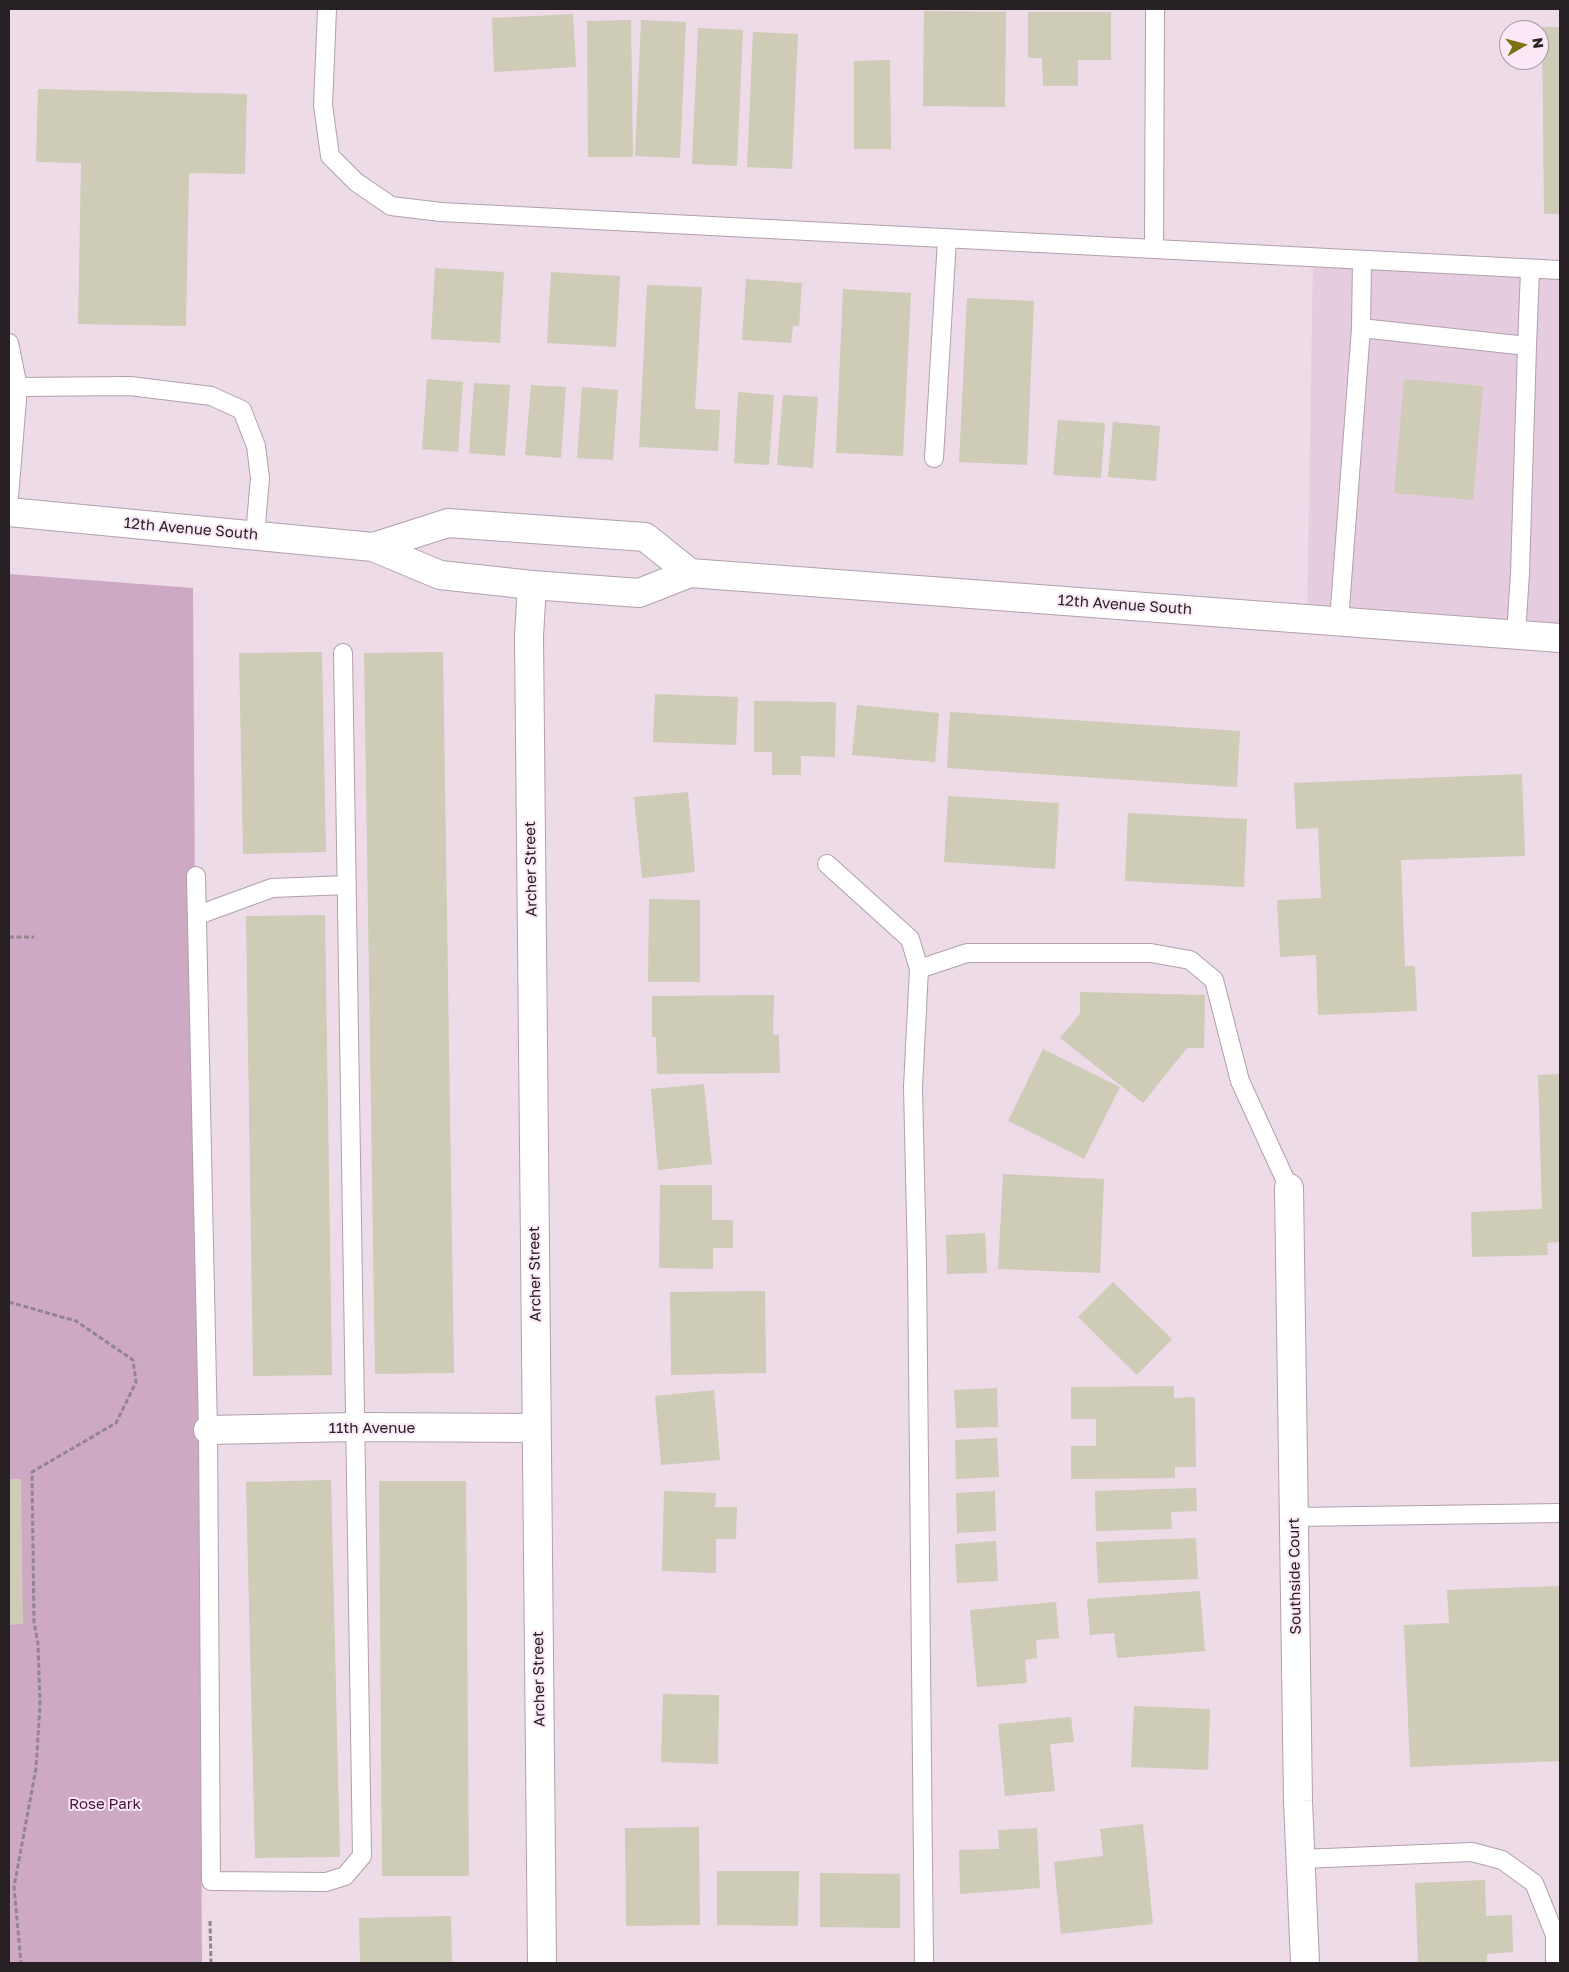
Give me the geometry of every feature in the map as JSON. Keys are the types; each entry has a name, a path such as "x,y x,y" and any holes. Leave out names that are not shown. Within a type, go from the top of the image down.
{"street":[{"name":"12th Avenue South","path":"9,512 373,547 440,575 532,586 638,593 690,573 1560,638"},
{"name":"12th Avenue South","path":"373,547 448,523 645,537 690,573"},
{"name":"Archer Street","path":"532,586 529,645 542,1963"},
{"name":"Southside Court","path":"1290,1188 1294,1517 1305,1963"},
{"name":"11th Avenue","path":"208,1430 355,1427 536,1428"}],"lane":[{"path":"328,9 323,104 330,156 356,182 391,206 441,212 1530,270 1560,270"},
{"path":"1154,250 1155,9"},
{"path":"934,458 947,239"},
{"path":"1339,621 1360,328 1362,261"},
{"path":"1516,634 1520,573 1530,270"},
{"path":"1360,328 1527,346"},
{"path":"9,343 18,387 9,497"},
{"path":"18,387 130,386 211,396 242,410 256,446 260,478 255,535"},
{"path":"196,876 208,1430 211,1881 326,1882 345,1876 362,1856 343,653"},
{"path":"827,864 910,939 919,969 913,1087 918,1263 924,1963"},
{"path":"198,915 272,888 347,885"},
{"path":"919,969 967,953 1152,953 1190,960 1214,980 1240,1081 1290,1188"},
{"path":"1294,1517 1560,1512"},
{"path":"1301,1858 1472,1852 1502,1860 1534,1883 1555,1935 1555,1963"}],"path":[{"path":"9,937 34,937"},
{"path":"9,1302 76,1321 133,1360 136,1382 116,1423 32,1472 34,1622 38,1644 40,1705 36,1768 14,1887 20,1963"},
{"path":"210,1921 211,1963"}],"shaded area":[{"path":"1313,258 1560,270 1560,638 1307,619"}],"green space":[{"name":"Rose Park","path":"9,574 193,588 202,1963 9,1963"}],"building":[{"path":"924,11 1006,12 1005,107 923,106"},
{"path":"1028,12 1111,12 1111,60 1078,60 1078,86 1043,86 1042,58 1028,58"},
{"path":"573,14 576,67 494,72 492,18"},
{"path":"631,20 633,157 588,157 587,21"},
{"path":"641,20 686,22 680,158 635,156"},
{"path":"1549,27 1560,27 1560,214 1544,214 1542,70 1549,70"},
{"path":"698,28 743,30 737,166 692,164"},
{"path":"753,32 798,34 792,169 747,167"},
{"path":"890,60 891,149 854,149 854,61"},
{"path":"38,89 247,94 245,174 189,173 186,326 78,324 81,163 36,162"},
{"path":"435,268 504,272 500,343 431,339"},
{"path":"551,272 620,276 616,347 547,343"},
{"path":"746,279 802,283 799,326 793,326 791,343 742,340"},
{"path":"647,285 702,287 695,409 720,410 718,451 639,447"},
{"path":"843,289 911,293 903,456 836,453"},
{"path":"967,298 1034,301 1027,465 959,462"},
{"path":"427,379 463,382 458,452 422,449"},
{"path":"1404,379 1483,386 1473,500 1394,493"},
{"path":"474,383 510,385 505,456 469,453"},
{"path":"531,385 566,387 561,458 525,455"},
{"path":"582,387 618,390 613,460 577,458"},
{"path":"738,392 774,395 769,465 734,463"},
{"path":"783,395 818,397 813,468 777,465"},
{"path":"1058,420 1105,423 1101,478 1053,475"},
{"path":"1113,422 1160,426 1156,481 1108,477"},
{"path":"322,652 326,852 243,854 239,653"},
{"path":"443,652 454,1373 375,1374 364,653"},
{"path":"655,694 738,697 736,745 653,742"},
{"path":"754,701 836,702 835,757 801,756 801,775 772,775 772,752 754,752"},
{"path":"857,705 939,713 935,762 852,755"},
{"path":"950,712 1240,731 1237,787 947,768"},
{"path":"1522,774 1525,856 1401,860 1405,966 1415,966 1417,1011 1318,1015 1316,955 1280,957 1277,900 1321,898 1318,828 1296,829 1294,783"},
{"path":"688,792 695,872 642,878 634,797"},
{"path":"948,796 1059,803 1055,869 944,862"},
{"path":"1128,813 1247,819 1244,887 1125,881"},
{"path":"649,899 700,900 700,982 648,982"},
{"path":"325,915 332,1375 253,1376 246,916"},
{"path":"1080,992 1205,995 1204,1048 1187,1048 1143,1103 1060,1038 1080,1014"},
{"path":"774,995 773,1035 779,1035 780,1073 657,1074 656,1037 652,1037 652,996"},
{"path":"1043,1049 1120,1087 1084,1159 1008,1121"},
{"path":"1560,1074 1560,1242 1547,1243 1548,1255 1472,1257 1471,1212 1542,1209 1538,1075"},
{"path":"704,1084 712,1164 658,1170 651,1089"},
{"path":"1003,1174 1104,1179 1100,1273 998,1269"},
{"path":"660,1185 712,1185 712,1220 733,1220 733,1248 713,1248 713,1269 659,1268"},
{"path":"985,1233 987,1273 947,1274 946,1235"},
{"path":"1113,1282 1172,1339 1137,1375 1078,1317"},
{"path":"765,1291 766,1373 671,1375 670,1292"},
{"path":"1174,1386 1174,1398 1195,1397 1196,1467 1175,1467 1175,1478 1071,1479 1071,1446 1096,1446 1096,1419 1071,1419 1071,1387"},
{"path":"997,1388 998,1427 956,1428 954,1390"},
{"path":"714,1390 720,1460 661,1465 655,1396"},
{"path":"997,1438 999,1477 956,1479 955,1440"},
{"path":"9,1479 21,1479 23,1624 9,1625"},
{"path":"331,1480 340,1857 255,1858 246,1482"},
{"path":"379,1481 466,1481 469,1876 382,1876"},
{"path":"1196,1488 1197,1511 1171,1512 1172,1529 1096,1531 1095,1491"},
{"path":"664,1491 716,1493 715,1507 737,1507 736,1539 716,1539 716,1573 662,1571"},
{"path":"995,1491 996,1531 957,1533 956,1493"},
{"path":"1196,1538 1198,1579 1098,1583 1096,1542"},
{"path":"996,1541 998,1581 957,1583 955,1544"},
{"path":"1560,1586 1560,1761 1410,1767 1404,1625 1449,1623 1447,1590"},
{"path":"1200,1591 1205,1651 1117,1658 1114,1633 1090,1635 1087,1599"},
{"path":"1056,1602 1059,1638 1036,1640 1037,1658 1025,1660 1027,1683 977,1687 970,1610"},
{"path":"663,1694 719,1695 718,1764 661,1762"},
{"path":"1134,1706 1210,1709 1208,1770 1131,1767"},
{"path":"1071,1717 1074,1742 1050,1744 1055,1791 1005,1796 998,1724"},
{"path":"1143,1824 1153,1924 1061,1934 1054,1862 1103,1856 1100,1829"},
{"path":"699,1827 700,1925 626,1926 625,1828"},
{"path":"1037,1828 1040,1888 960,1894 959,1850 999,1849 998,1830"},
{"path":"717,1871 799,1871 798,1926 717,1925"},
{"path":"820,1873 900,1874 900,1928 820,1927"},
{"path":"1485,1880 1486,1916 1512,1915 1513,1952 1487,1954 1487,1963 1418,1963 1415,1883"},
{"path":"451,1916 452,1963 360,1963 359,1918"}]}
